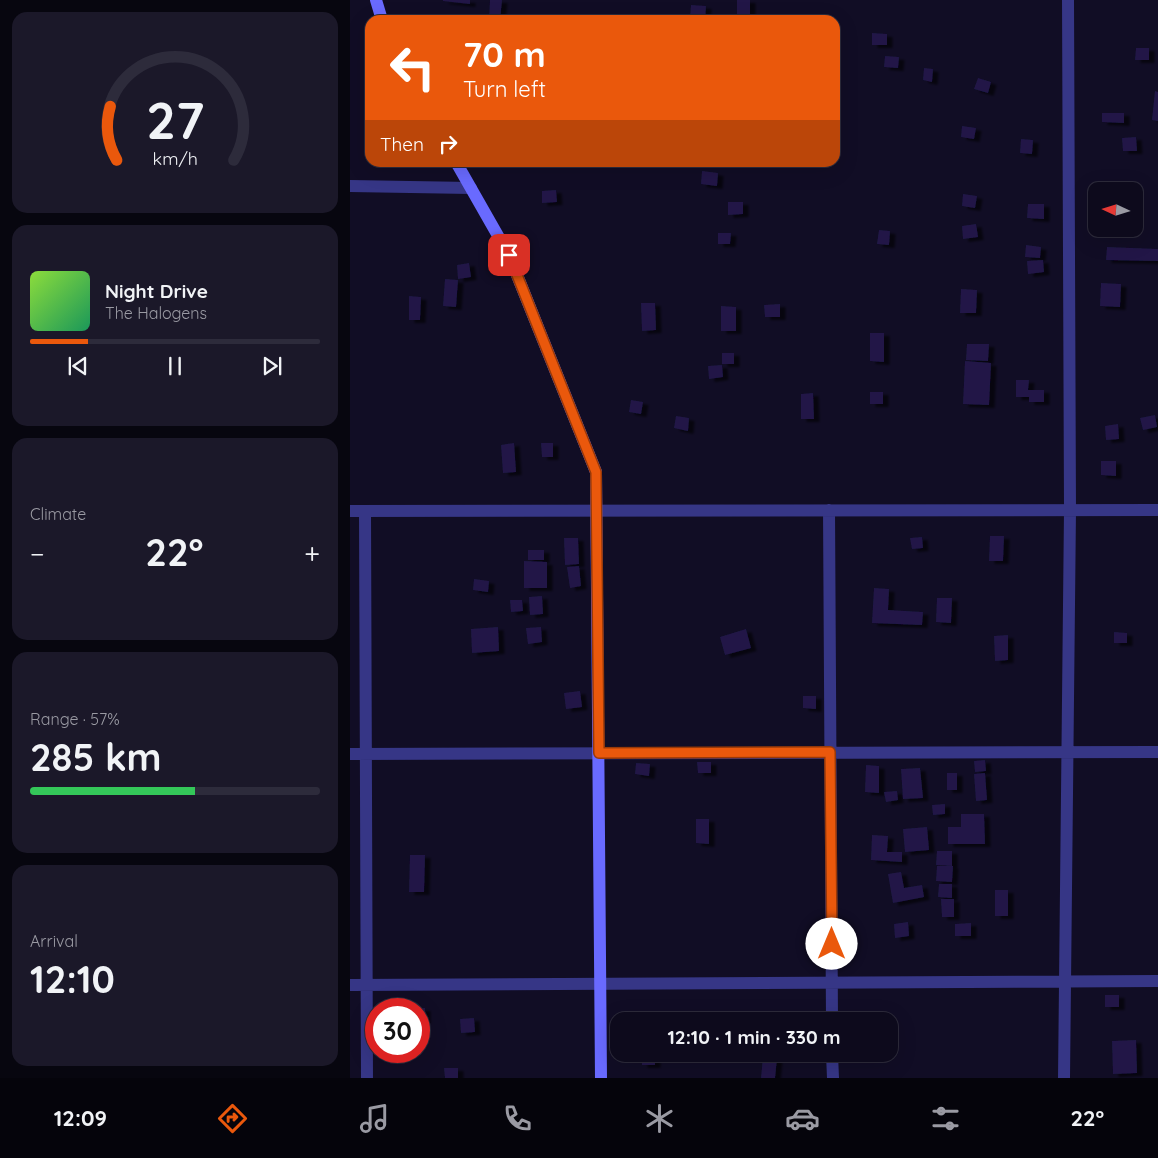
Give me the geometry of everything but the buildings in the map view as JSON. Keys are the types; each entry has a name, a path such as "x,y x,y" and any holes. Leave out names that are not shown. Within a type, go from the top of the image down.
{"street":[{"path":"376,0 380,15"},
{"path":"1064,1078 1070,510 1068,0"},
{"path":"459,167 509,255 596,472 601,1078"},
{"path":"350,186 470,188"},
{"path":"365,510 368,1078"},
{"path":"829,510 832,1012"},
{"path":"350,511 1158,510"},
{"path":"350,754 1158,752"},
{"path":"350,985 1158,981"},
{"path":"832,1062 833,1078"}],"route":[{"path":"509,255 596,472 599,753 830,752 832,944"}]}
